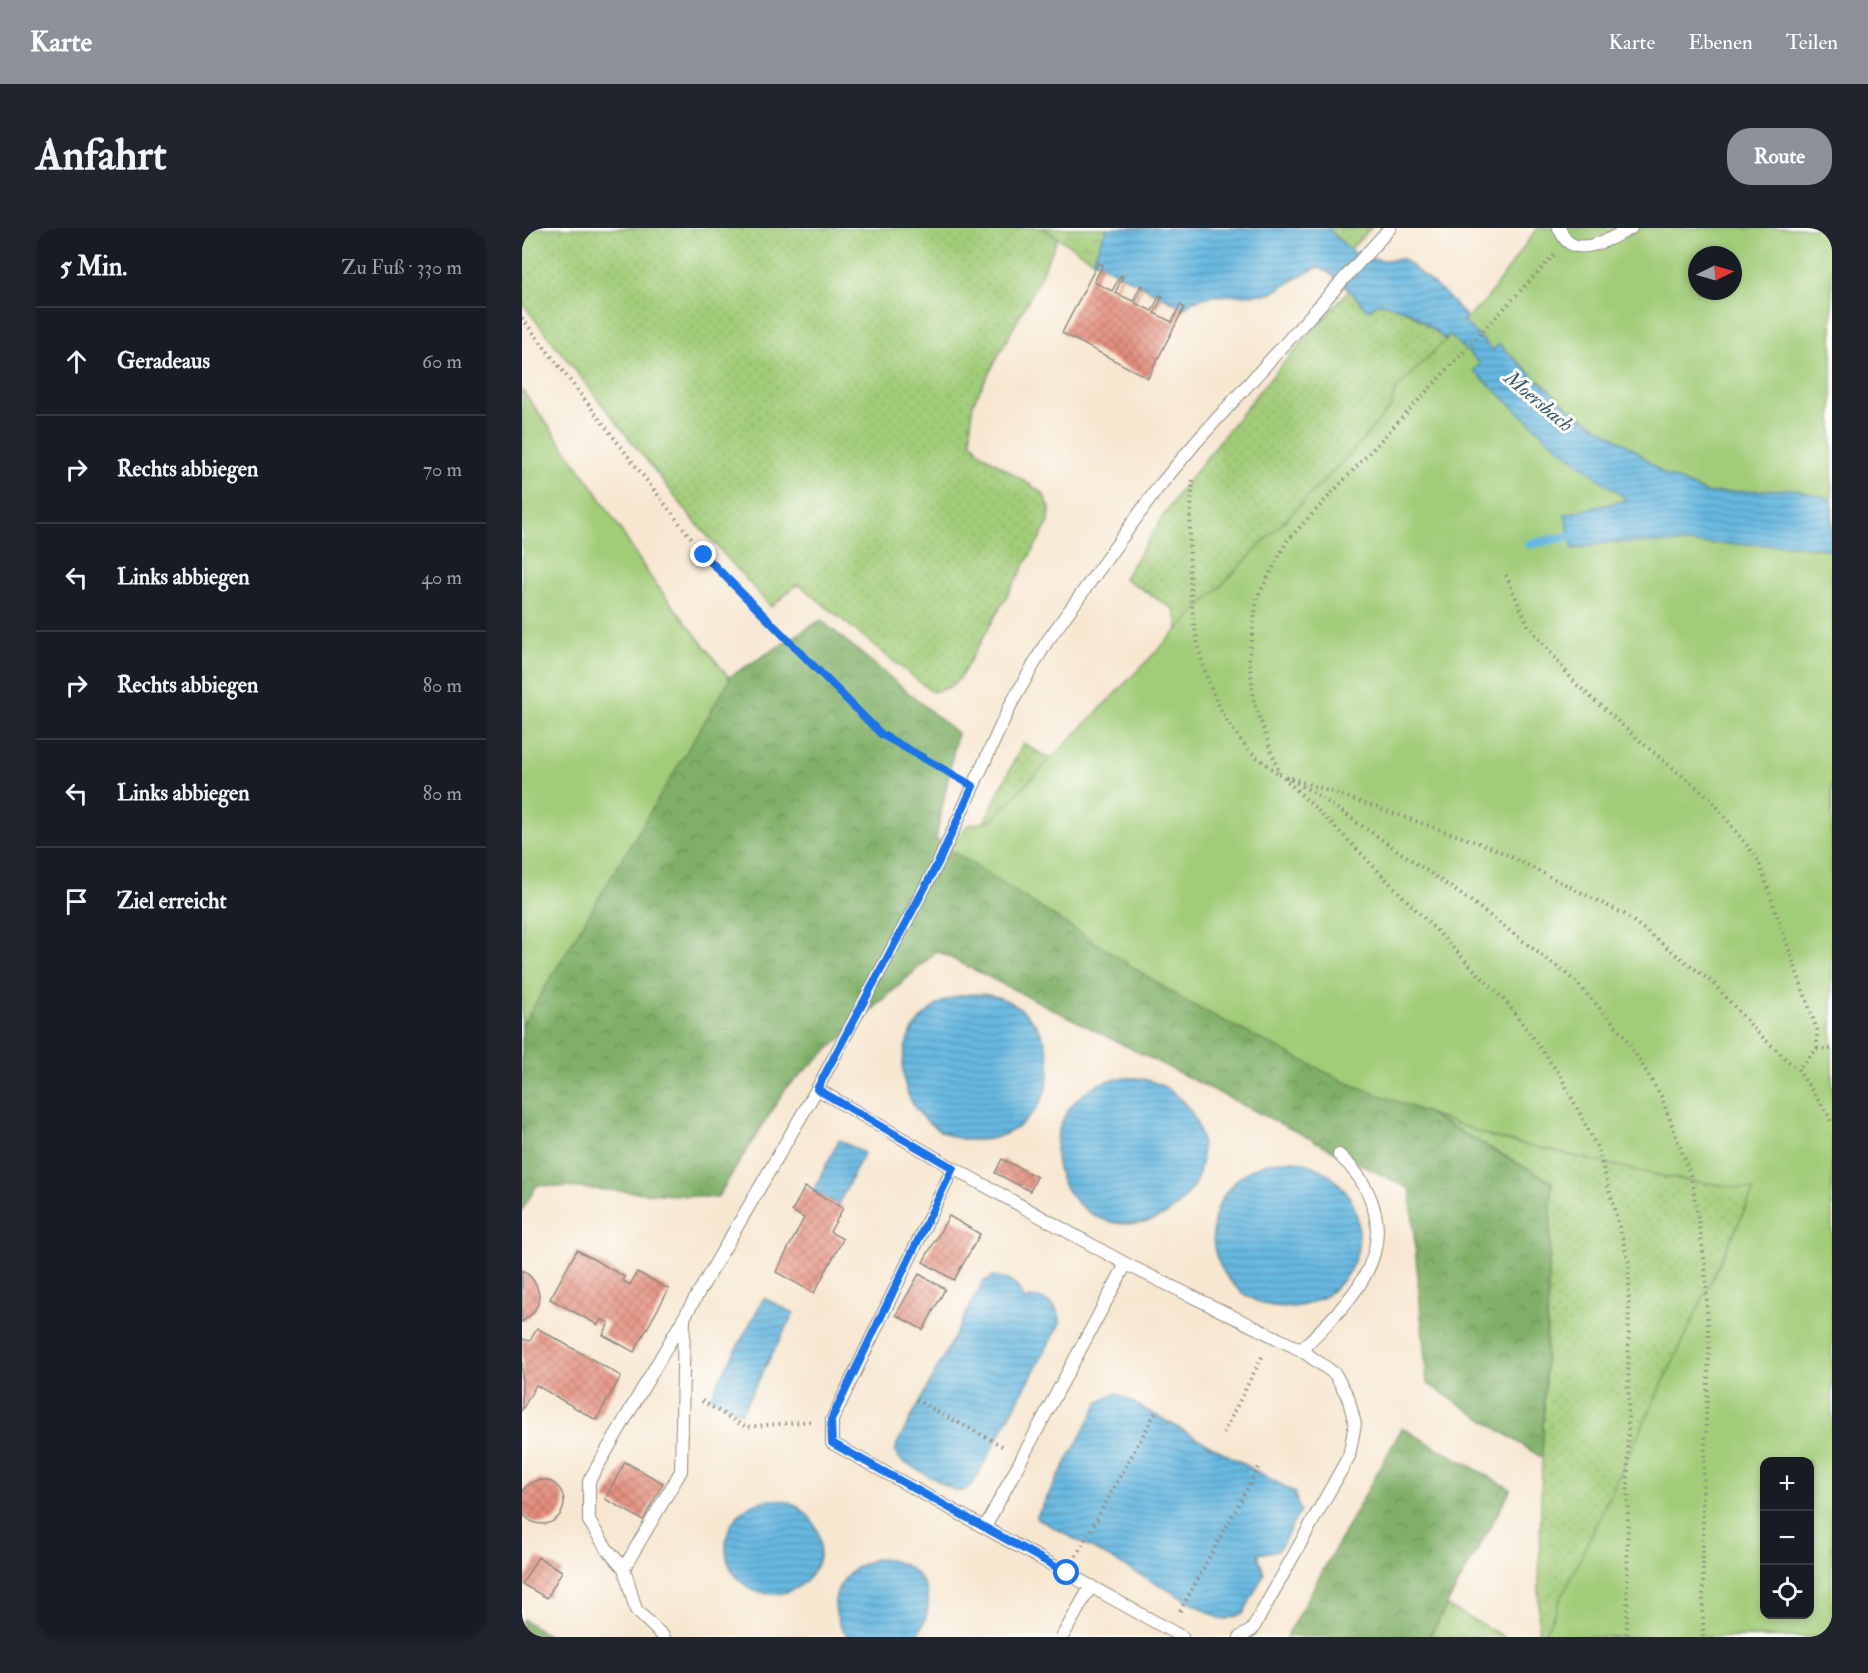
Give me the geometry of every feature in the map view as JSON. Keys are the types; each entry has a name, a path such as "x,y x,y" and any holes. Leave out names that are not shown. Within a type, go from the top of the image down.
{"lane":[{"path":"664,1637 636,1610 624,1569 607,1549 589,1521 590,1481 817,1089 939,861 1010,706 1046,643 1157,489 1197,441 1390,228"},
{"path":"1559,228 1566,241 1577,246 1591,245 1631,228"},
{"path":"817,1089 1126,1264 1301,1350 1335,1374 1348,1397 1355,1424 1349,1456 1252,1630 1239,1637"},
{"path":"1301,1350 1336,1314 1358,1286 1373,1262 1378,1239 1376,1213 1368,1194 1354,1168 1339,1155"},
{"path":"953,1168 831,1420 832,1443 1182,1637"},
{"path":"985,1527 1126,1264"},
{"path":"624,1569 681,1471 684,1319"},
{"path":"1062,1637 1091,1586"}],"path":[{"path":"1566,241 1287,541 1257,598 1249,657 1254,702 1279,774 1313,792 1472,902 1574,980 1624,1035 1661,1096 1692,1176 1705,1263 1709,1352 1703,1493 1703,1637"},
{"path":"522,318 704,555 881,734 973,786"},
{"path":"1197,441 1189,531 1192,615 1204,672 1223,714 1245,746 1279,774 1342,834 1507,1003 1560,1075 1598,1149 1629,1263 1627,1637"},
{"path":"1506,575 1528,625 1576,684 1648,748 1710,798 1758,860 1817,1030 1816,1049 1798,1070"},
{"path":"1279,774 1493,848 1624,914 1713,983 1757,1032 1798,1070 1829,1116 1832,1125"},
{"path":"1816,1049 1832,1049"},
{"path":"1223,1433 1273,1336"},
{"path":"683,1390 745,1427 831,1420"},
{"path":"916,1400 999,1444"},
{"path":"1082,1546 1157,1410"},
{"path":"1184,1604 1259,1467"}],"green space":[{"path":"522,228 1042,228 1058,238 1031,295 973,403 971,425 971,441 982,454 1043,493 1050,509 1049,522 960,678 948,688 932,692 798,584 771,607 696,523 522,303"},
{"path":"1042,228 1107,228 1093,260"},
{"path":"1328,228 1371,228 1349,251"},
{"path":"1537,228 1832,228 1832,1637 1543,1637 1754,1190 1665,1177 1492,1137 1345,1082 1189,1003 949,849 968,825 990,821 1352,452 1392,405 1395,390 1486,300"},
{"path":"1350,289 1373,308 1376,304 1394,306 1413,315 1444,339 1449,335 1480,364 1794,545 1832,1637 1538,1637 1552,1182 966,859 1023,743 1136,811 1190,712 1175,610 1124,578 1177,495 1260,390"},
{"path":"522,390 594,488 649,575 730,679 522,1026"},
{"path":"821,620 957,733 936,839 966,859 1552,1182 1542,1458 1427,1383 1410,1189 937,951 786,1088 717,1198 537,1185 522,1210 522,1007 729,677"},
{"path":"1402,1428 1511,1489 1429,1637 1286,1637"},
{"path":"1447,1606 1505,1637 1429,1637"},
{"path":"522,1619 551,1637 522,1637"}],"water":[{"name":"Moersbach","path":"1107,228 1328,228 1345,246 1360,256 1378,260 1403,259 1444,293 1466,316 1463,321 1493,350 1499,344 1570,409 1638,452 1662,473 1707,493 1793,489 1832,499 1832,550 1794,545 1612,542 1573,549 1565,514 1627,500 1552,442 1474,371 1480,363 1449,335 1445,339 1411,312 1382,303 1376,304 1369,310 1366,309 1339,280 1318,267 1270,294 1211,296 1193,301 1184,308 1093,260"},
{"path":"976,994 1004,1000 1027,1016 1043,1039 1049,1067 1043,1095 1027,1118 1004,1134 976,1140 948,1134 925,1118 909,1095 903,1067 909,1039 925,1016 948,1000"},
{"path":"1129,1078 1157,1084 1180,1100 1196,1123 1202,1151 1196,1179 1180,1202 1157,1218 1129,1224 1101,1218 1078,1202 1062,1179 1056,1151 1062,1123 1078,1100 1101,1084"},
{"path":"839,1140 864,1153 838,1205 813,1191"},
{"path":"1286,1161 1314,1167 1337,1183 1353,1206 1359,1234 1353,1262 1337,1285 1314,1301 1286,1307 1258,1301 1235,1285 1219,1262 1213,1234 1219,1206 1235,1183 1258,1167"},
{"path":"993,1276 1004,1279 1017,1287 1023,1301 1035,1298 1053,1305 1060,1316 1060,1323 973,1484 963,1491 956,1491 902,1461 895,1453 897,1444 983,1282"},
{"path":"764,1298 794,1313 741,1413 710,1397"},
{"path":"1116,1393 1294,1492 1300,1511 1279,1550 1258,1554 1264,1574 1243,1614 1223,1620 1036,1518 1099,1402"},
{"path":"773,1500 791,1504 806,1514 816,1529 820,1547 816,1565 806,1580 791,1590 773,1594 755,1590 740,1580 730,1565 726,1547 730,1529 740,1514 755,1504"},
{"path":"875,1559 905,1565 916,1573 923,1583 928,1609 924,1623 916,1637 848,1637 840,1624 835,1609 835,1599 842,1582 856,1568"}],"building":[{"path":"1098,263 1103,265 1094,282 1112,291 1121,275 1123,276 1115,293 1133,301 1141,285 1143,286 1135,303 1152,311 1160,295 1163,296 1154,313 1172,322 1180,305 1184,308 1148,378 1062,333"},
{"path":"1002,1159 1037,1177 1030,1191 995,1173"},
{"path":"805,1187 843,1208 830,1232 843,1239 814,1293 776,1272 804,1218 792,1211"},
{"path":"949,1216 980,1234 954,1280 923,1262"},
{"path":"577,1250 625,1277 623,1281 630,1285 637,1272 669,1289 634,1352 603,1335 609,1323 601,1319 598,1325 550,1299"},
{"path":"522,1270 536,1284 539,1294 538,1304 533,1313 522,1322"},
{"path":"919,1274 945,1289 923,1330 896,1315"},
{"path":"537,1328 621,1376 596,1420 536,1385 522,1410 522,1339 530,1341"},
{"path":"625,1462 663,1483 643,1520 605,1499"},
{"path":"542,1480 558,1486 564,1502 558,1518 542,1524 526,1518 520,1502 526,1486"},
{"path":"538,1557 562,1571 547,1598 522,1584"}],"waterway":[{"path":"1529,544 1582,534"}],"route":[{"path":"704,555 881,734 973,786 939,861 817,1089 953,1168 831,1420 832,1443 1067,1573"}]}
